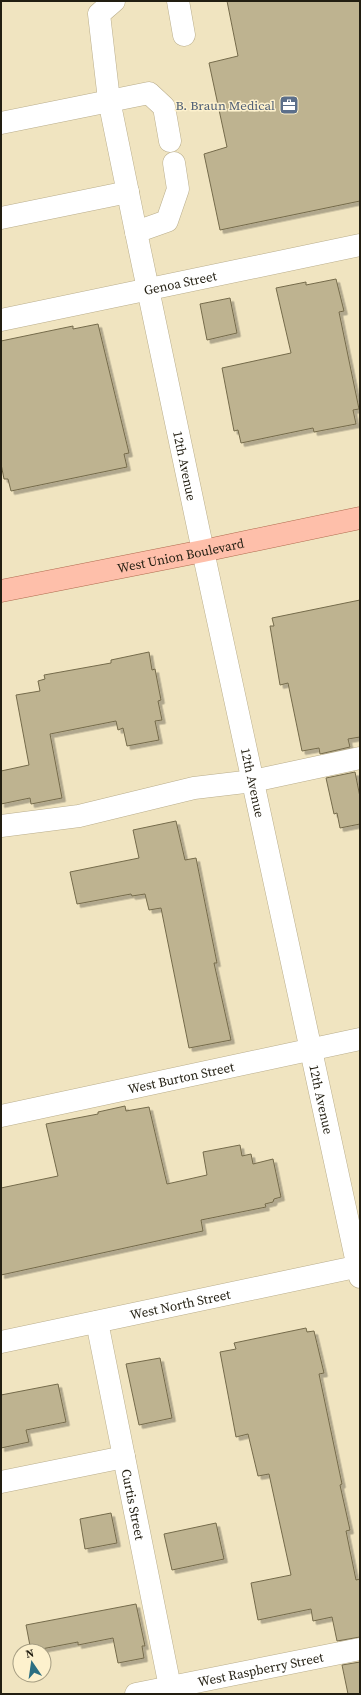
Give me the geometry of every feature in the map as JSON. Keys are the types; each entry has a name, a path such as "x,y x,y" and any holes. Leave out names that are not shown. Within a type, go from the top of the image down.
{"main road":[{"name":"West Union Boulevard","path":"1,591 360,518"}],"street":[{"name":"12th Avenue","path":"114,1 99,14 109,100 252,781 359,1270"},
{"path":"178,1 184,35"},
{"path":"1,123 109,100 150,93 164,108 170,141"},
{"path":"136,232 167,221 178,190 174,163"},
{"path":"1,218 128,192"},
{"name":"Genoa Street","path":"1,320 148,288 360,245"},
{"path":"1,826 79,816 194,788 252,781 360,758"},
{"name":"West Burton Street","path":"1,1116 360,1039"},
{"name":"West North Street","path":"1,1342 359,1270"},
{"name":"Curtis Street","path":"96,1322 170,1687"},
{"path":"1,1482 124,1457"},
{"name":"West Raspberry Street","path":"136,1694 360,1648"}],"building":[{"name":"B. Braun Medical","path":"227,1 360,1 360,201 220,230 204,154 227,147 209,63 238,56"},
{"path":"336,279 344,311 339,312 359,409 353,410 356,424 314,432 313,428 241,443 238,430 234,431 222,368 291,353 276,288 306,282 306,285"},
{"path":"230,298 237,333 207,340 200,304"},
{"path":"98,324 129,453 124,454 127,467 11,491 8,479 4,479 1,464 1,341 73,326 73,329"},
{"path":"360,600 360,737 348,739 350,747 320,754 319,748 302,751 288,683 280,685 270,626 274,626 272,618"},
{"path":"149,652 152,670 155,669 161,700 158,701 162,720 155,721 159,740 127,746 123,728 118,730 116,721 50,734 62,798 31,804 30,798 1,804 1,771 29,765 16,695 40,691 38,681 45,679 44,675 111,663 111,660"},
{"path":"355,772 360,797 360,824 340,828 337,813 334,814 326,778"},
{"path":"176,821 185,860 196,858 217,963 214,963 231,1040 189,1048 161,908 149,910 145,894 132,896 131,894 77,904 70,872 139,858 133,830"},
{"path":"125,1106 126,1111 149,1107 167,1184 207,1175 203,1152 240,1145 242,1156 251,1154 253,1164 273,1159 281,1197 274,1199 273,1202 265,1204 266,1207 201,1220 203,1231 1,1275 1,1188 58,1176 46,1124 98,1114 98,1112"},
{"path":"306,1328 307,1332 314,1331 324,1373 319,1374 350,1530 346,1531 356,1580 360,1579 360,1637 337,1641 332,1617 313,1621 311,1609 258,1620 251,1583 291,1575 269,1474 258,1476 248,1434 236,1437 220,1352 236,1349 234,1343"},
{"path":"160,1358 172,1418 139,1425 126,1364"},
{"path":"58,1384 66,1422 26,1430 29,1442 1,1448 1,1395"},
{"path":"111,1513 117,1543 85,1549 80,1519"},
{"path":"216,1523 224,1559 172,1570 164,1534"},
{"path":"136,1604 145,1646 142,1646 144,1658 118,1663 113,1638 78,1645 78,1642 52,1647 52,1643 29,1643 26,1625"},
{"path":"360,1662 360,1694 348,1694 342,1665"}],"place":[{"name":"B. Braun Medical","path":"289,105"}]}
